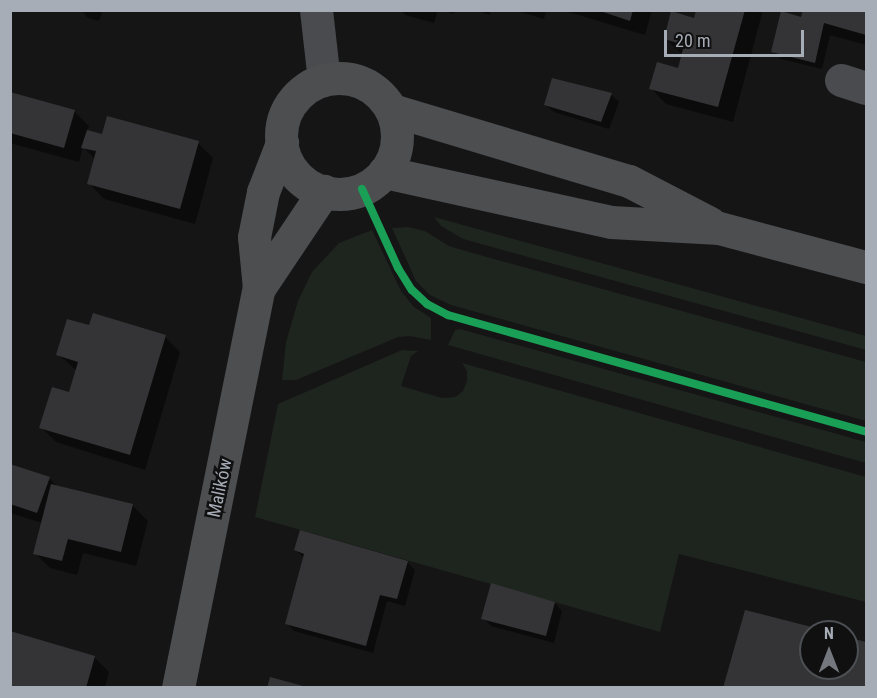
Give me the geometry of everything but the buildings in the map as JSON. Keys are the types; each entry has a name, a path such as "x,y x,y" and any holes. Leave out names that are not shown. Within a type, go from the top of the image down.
{"main road":[{"path":"345,78 364,83 380,94 392,110 397,131 395,153 384,172 372,184 357,191 340,193 324,191 311,186 296,174 285,156 282,127 287,110 296,97 309,86 324,80 345,78"},
{"path":"392,110 629,181 719,228"},
{"name":"Malików","path":"178,687 259,288 254,237 263,192 282,143"},
{"path":"384,172 611,222 719,228 867,267"},
{"name":"Malików","path":"259,288 324,191"}],"street":[{"path":"316,10 324,80"}],"shaded area":[{"path":"434,217 866,336 866,350 463,239 441,226"},
{"path":"408,227 425,231 449,246 476,254 866,362 866,421 451,305 430,295 416,281 392,228"},
{"path":"372,230 401,291 414,307 431,318 431,340 410,336 398,337 296,380 282,380 286,342 298,301 312,272 339,243"},
{"path":"460,329 866,442 866,463 448,345 455,330"},
{"path":"402,350 418,351 411,356 401,386 442,398 455,397 463,391 467,381 467,371 462,363 866,477 866,602 679,554 660,632 255,517 278,404"}],"cycle path":[{"path":"362,189 398,268 412,290 427,304 448,315 866,432"}]}
